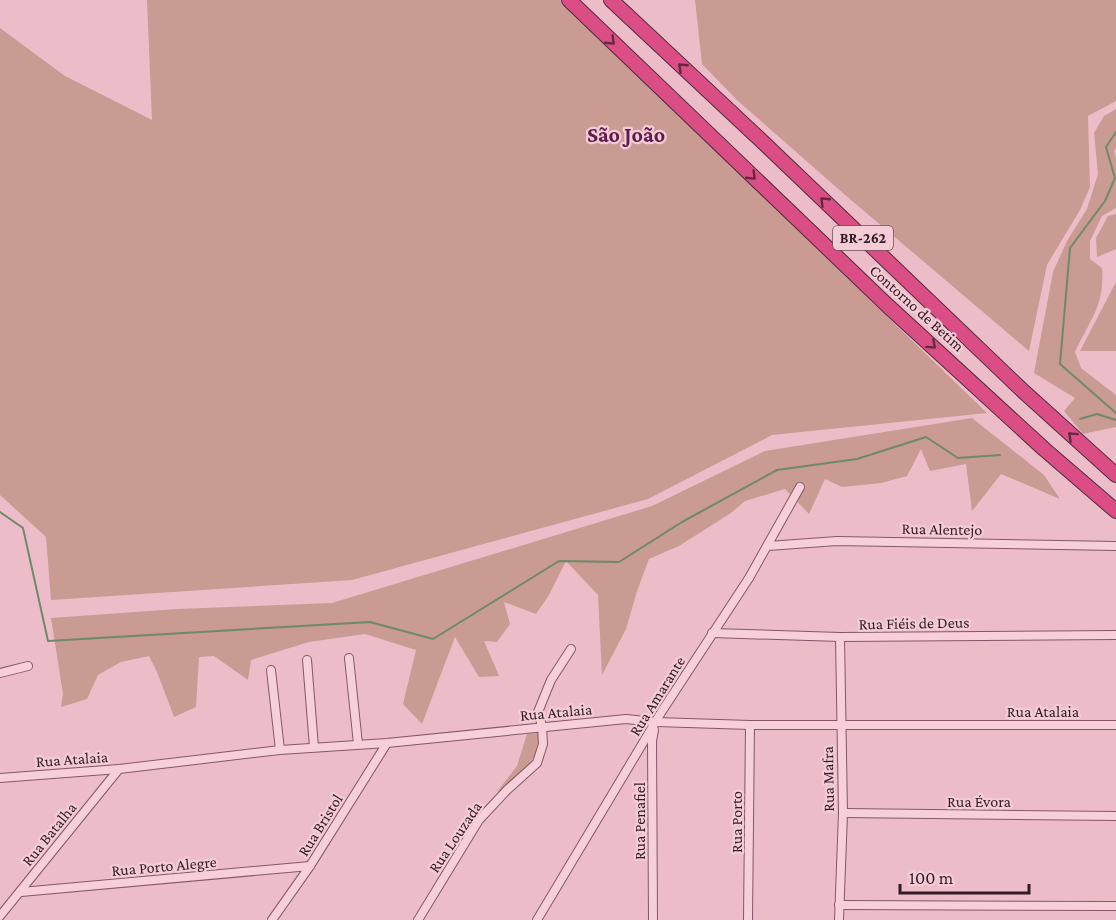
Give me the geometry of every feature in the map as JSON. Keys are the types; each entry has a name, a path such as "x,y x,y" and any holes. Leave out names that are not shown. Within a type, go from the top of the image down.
{"highway":[{"name":"Contorno de Betim","path":"569,0 888,306 1116,511"},
{"name":"Contorno de Betim","path":"611,0 1023,391 1116,475"}],"street":[{"name":"Rua Amarante","path":"537,920 656,722 768,546 800,487"},
{"name":"Rua Alentejo","path":"768,546 837,541 1116,546"},
{"name":"Rua Fiéis de Deus","path":"712,633 840,638 1116,634"},
{"name":"Rua Mafra","path":"839,920 843,813 840,638"},
{"name":"Rua Louzada","path":"418,920 479,820 507,790 537,764 543,744 538,712 551,680 572,649"},
{"path":"349,658 358,744"},
{"path":"307,660 314,747"},
{"path":"0,673 28,666"},
{"path":"271,670 280,750"},
{"name":"Rua Atalaia","path":"0,778 119,769 280,750 387,743 626,719 750,725 1116,725"},
{"name":"Rua Penafiel","path":"652,920 652,741 656,722"},
{"name":"Rua Porto","path":"748,920 750,725"},
{"name":"Rua Bristol","path":"272,920 310,866 387,743"},
{"name":"Rua Batalha","path":"0,916 119,769"},
{"name":"Rua Évora","path":"843,813 1116,816"},
{"name":"Rua Porto Alegre","path":"21,892 310,866"},
{"path":"839,905 1116,906"}],"shaded area":[{"path":"147,0 560,0 987,413 772,435 648,499 352,580 51,600 46,537 0,495 0,28 65,76 152,120"},
{"path":"695,0 1116,0 1116,101 1088,116 1090,187 1080,210 1047,265 1029,351 844,194 737,100 702,64"},
{"path":"1116,109 1116,148 1114,151 1116,208 1102,216 1090,241 1090,259 1102,268 1101,292 1095,312 1075,352 1081,368 1116,395 1116,427 1083,434 1064,411 1075,398 1034,373 1053,272 1067,241 1087,209 1098,174 1094,133 1104,116"},
{"path":"1116,214 1116,249 1097,257 1096,238 1108,216"},
{"path":"1116,282 1116,351 1080,351"},
{"path":"972,418 1044,475 1060,499 1001,474 972,511 966,464 930,471 921,449 907,476 881,483 842,487 825,479 809,514 785,489 745,501 731,513 679,546 649,559 626,629 602,675 598,595 566,561 549,595 536,614 504,602 510,624 497,642 484,641 499,676 479,677 455,637 422,724 403,704 416,650 365,634 309,642 251,660 248,680 214,656 199,657 196,707 174,717 149,656 121,662 98,675 87,699 61,707 63,694 51,618 177,609 332,603 652,506 765,451"},
{"path":"539,733 537,749 532,761 497,792 517,766 527,734"}],"waterway":[{"path":"1116,132 1106,147 1115,178 1105,201 1070,248 1060,364 1116,413"},
{"path":"1080,419 1097,414 1116,420"},
{"path":"0,512 23,528 48,641 370,622 433,639 559,561 619,562 682,522 777,470 857,459 926,437 958,458 1000,455"}],"district":[{"name":"São João","path":"626,134"}]}
